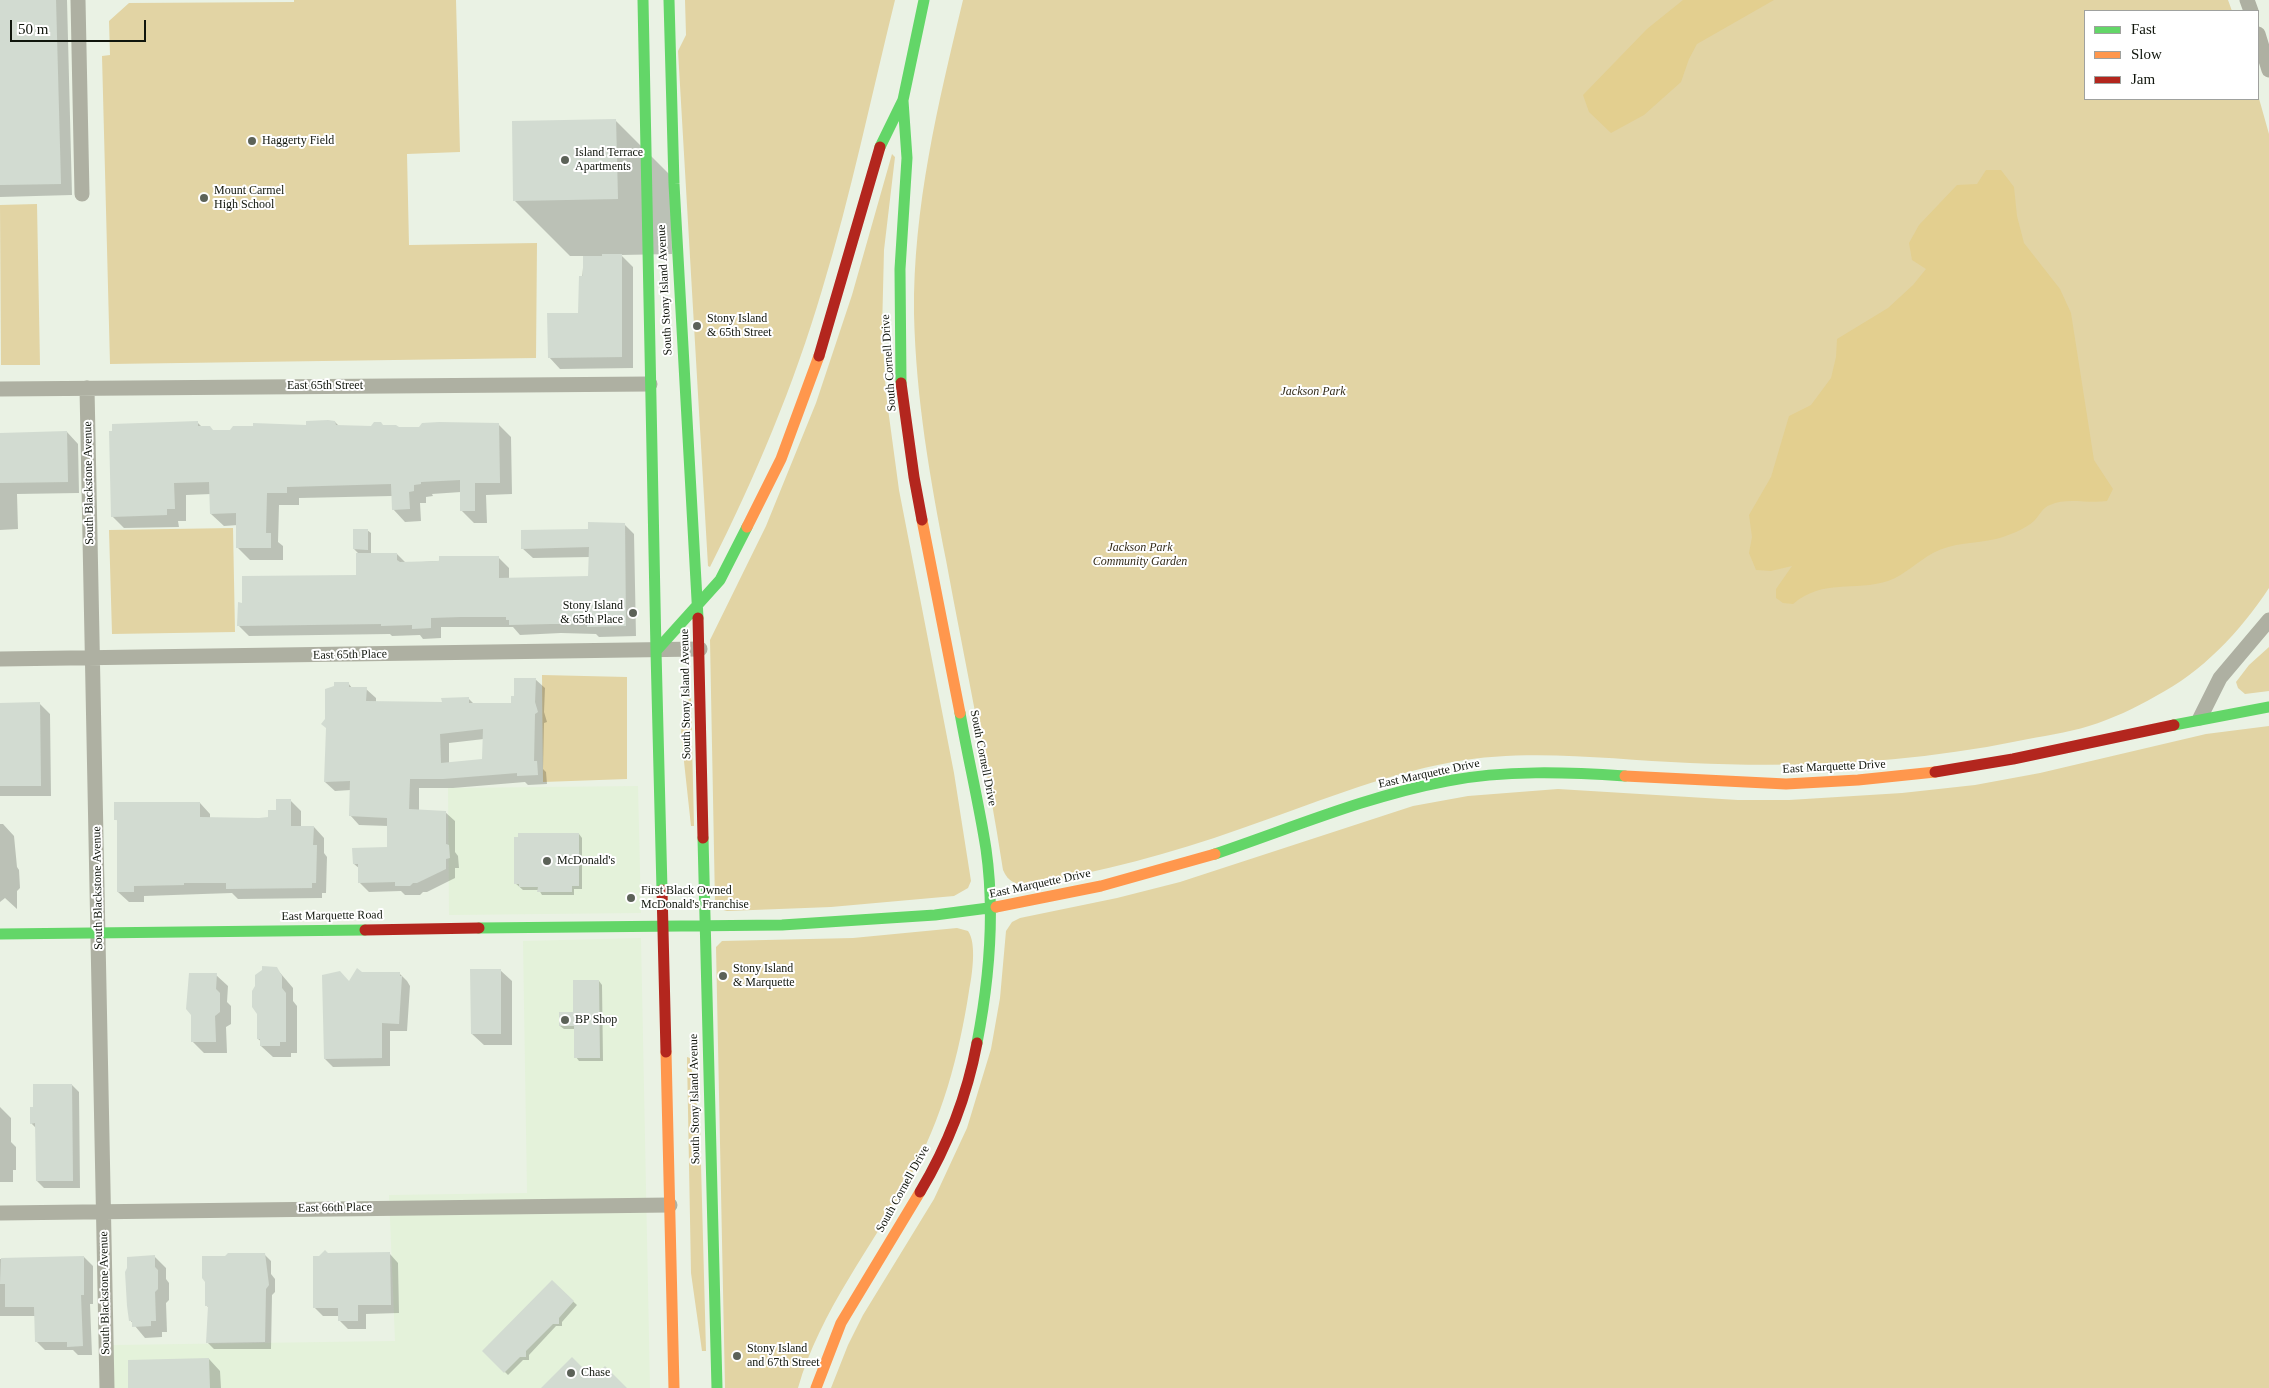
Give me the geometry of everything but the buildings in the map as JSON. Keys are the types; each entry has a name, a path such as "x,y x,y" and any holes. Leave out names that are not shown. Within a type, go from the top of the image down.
{"main road":[{"name":"South Stony Island Avenue","path":"643,0 650,384 674,1388"},
{"name":"South Stony Island Avenue","path":"669,0 674,184 700,649 704,927 716,1388"},
{"name":"South Cornell Drive","path":"656,651 720,580 781,459 815,368 877,152 903,100 924,0"},
{"name":"South Cornell Drive","path":"816,1388 832,1343 845,1315 932,1170 947,1138 966,1087 975,1050 989,963 990,909 986,850 914,477 901,380 900,269 907,158 903,100"},
{"name":"East Marquette Drive","path":"664,926 825,924 990,909 1167,869 1221,853 1364,802 1405,790 1495,774 1604,774 1778,784 1912,776 1971,768 2200,718 2269,707"},
{"name":"East Marquette Road","path":"0,934 664,926"}],"street":[{"path":"78,0 82,194"},
{"path":"2259,37 2269,70"},
{"name":"East 65th Street","path":"0,389 650,384"},
{"name":"South Blackstone Avenue","path":"87,388 107,1388"},
{"path":"2200,718 2220,678 2269,620"},
{"name":"East 65th Place","path":"0,659 700,649"},
{"name":"East 66th Place","path":"0,1213 670,1205"}],"shaded area":[{"path":"1683,0 1774,0 1697,44 1689,59 1681,82 1644,115 1611,133 1589,112 1583,95 1647,29"},
{"path":"1986,170 2001,170 2014,187 2017,216 2024,243 2060,289 2071,313 2094,460 2113,489 2107,501 2063,501 2048,506 2034,521 2011,534 1988,541 1941,549 1888,581 1863,586 1828,588 1805,596 1793,604 1783,603 1776,598 1776,589 1792,566 1771,571 1756,570 1749,553 1752,537 1749,515 1771,477 1789,416 1811,405 1831,378 1836,357 1837,339 1888,308 1913,285 1926,269 1912,260 1909,243 1919,225 1957,185 1977,184"},
{"path":"638,786 641,913 449,915 448,788"},
{"path":"641,938 650,1388 113,1388 113,1345 395,1341 389,1195 527,1193 523,941"}],"green space":[{"name":"Haggerty Field","path":"294,0 456,0 460,152 407,154 409,245 537,243 536,358 110,364 102,56 110,55 109,21 129,3 294,2"},
{"path":"685,0 895,0 842,218 811,326 786,396 758,465 710,567 708,566 678,51 686,35"},
{"name":"Jackson Park","path":"963,0 2228,0 2232,10 2084,10 2084,100 2259,99 2269,134 2269,588 2233,635 2219,650 2189,675 2132,709 2115,717 2072,731 1937,754 1855,762 1773,765 1661,762 1542,755 1483,758 1453,762 1398,775 1345,791 1214,838 1162,854 1109,868 1030,885 1013,882 1003,870 935,499 921,408 915,346 915,274 922,195 945,78"},
{"path":"892,154 895,157 884,250 882,331 886,394 899,490 954,773 971,881 968,888 954,896 831,907 727,911 720,909 715,903 710,640 766,526 816,403 852,295"},
{"path":"37,204 40,365 1,365 0,205"},
{"path":"233,528 235,632 112,634 109,530"},
{"path":"2269,647 2269,691 2245,694 2238,688 2236,682 2249,665"},
{"path":"542,675 627,677 627,779 543,782"},
{"path":"689,698 691,698 694,826 691,826 681,734 682,719"},
{"path":"2269,726 2269,1388 831,1388 848,1345 863,1315 934,1199 967,1128 991,1049 1000,998 1006,931 1012,922 1020,918 1117,898 1180,882 1413,806 1468,796 1558,789 1738,800 1789,800 1902,793 1975,785 2040,773 2206,734"},
{"path":"957,928 968,931 971,936 973,951 965,1015 948,1087 931,1133 910,1177 819,1332 798,1388 725,1388 716,947 722,941 853,938"},
{"path":"687,1057 690,1058 700,1127 706,1351 702,1351 691,1273"}],"traffic: fast":[{"path":"643,0 656,651"},
{"path":"669,0 674,184 698,618"},
{"path":"880,147 903,100 924,0"},
{"path":"901,383 900,269 907,158 903,101"},
{"path":"662,890 656,651 720,580 747,527"},
{"path":"2174,725 2269,707"},
{"path":"960,713 989,873 989,946 985,995 977,1043"},
{"path":"1215,854 1330,813 1417,787 1447,781 1491,775 1536,773 1625,776"},
{"path":"703,838 717,1388"},
{"path":"479,928 782,925 935,915 996,907"},
{"path":"0,934 365,930"}],"traffic: slow":[{"path":"747,527 781,459 819,356"},
{"path":"922,520 960,713"},
{"path":"1625,776 1786,784 1858,780 1935,772"},
{"path":"996,907 1101,886 1215,854"},
{"path":"666,1052 674,1388"},
{"path":"816,1388 841,1323 920,1192"}],"traffic: jam":[{"path":"819,356 880,147"},
{"path":"901,383 922,520"},
{"path":"698,618 703,838"},
{"path":"1935,772 2013,759 2174,725"},
{"path":"662,890 666,1052"},
{"path":"365,930 479,928"},
{"path":"920,1192 939,1157 962,1102 977,1043"}],"place":[{"name":"Haggerty Field","path":"252,141"},
{"name":"Island Terrace Apartments","path":"565,160"},
{"name":"Mount Carmel High School","path":"204,198"},
{"name":"Stony Island & 65th Street","path":"697,326"},
{"name":"Stony Island & 65th Place","path":"633,613"},
{"name":"McDonald's","path":"547,861"},
{"name":"First Black Owned McDonald's Franchise","path":"631,898"},
{"name":"Stony Island & Marquette","path":"723,976"},
{"name":"BP Shop","path":"565,1020"},
{"name":"Stony Island and 67th Street","path":"737,1356"},
{"name":"Chase","path":"571,1373"}],"park label":[{"name":"Jackson Park Community Garden","path":"1140,555"}]}
